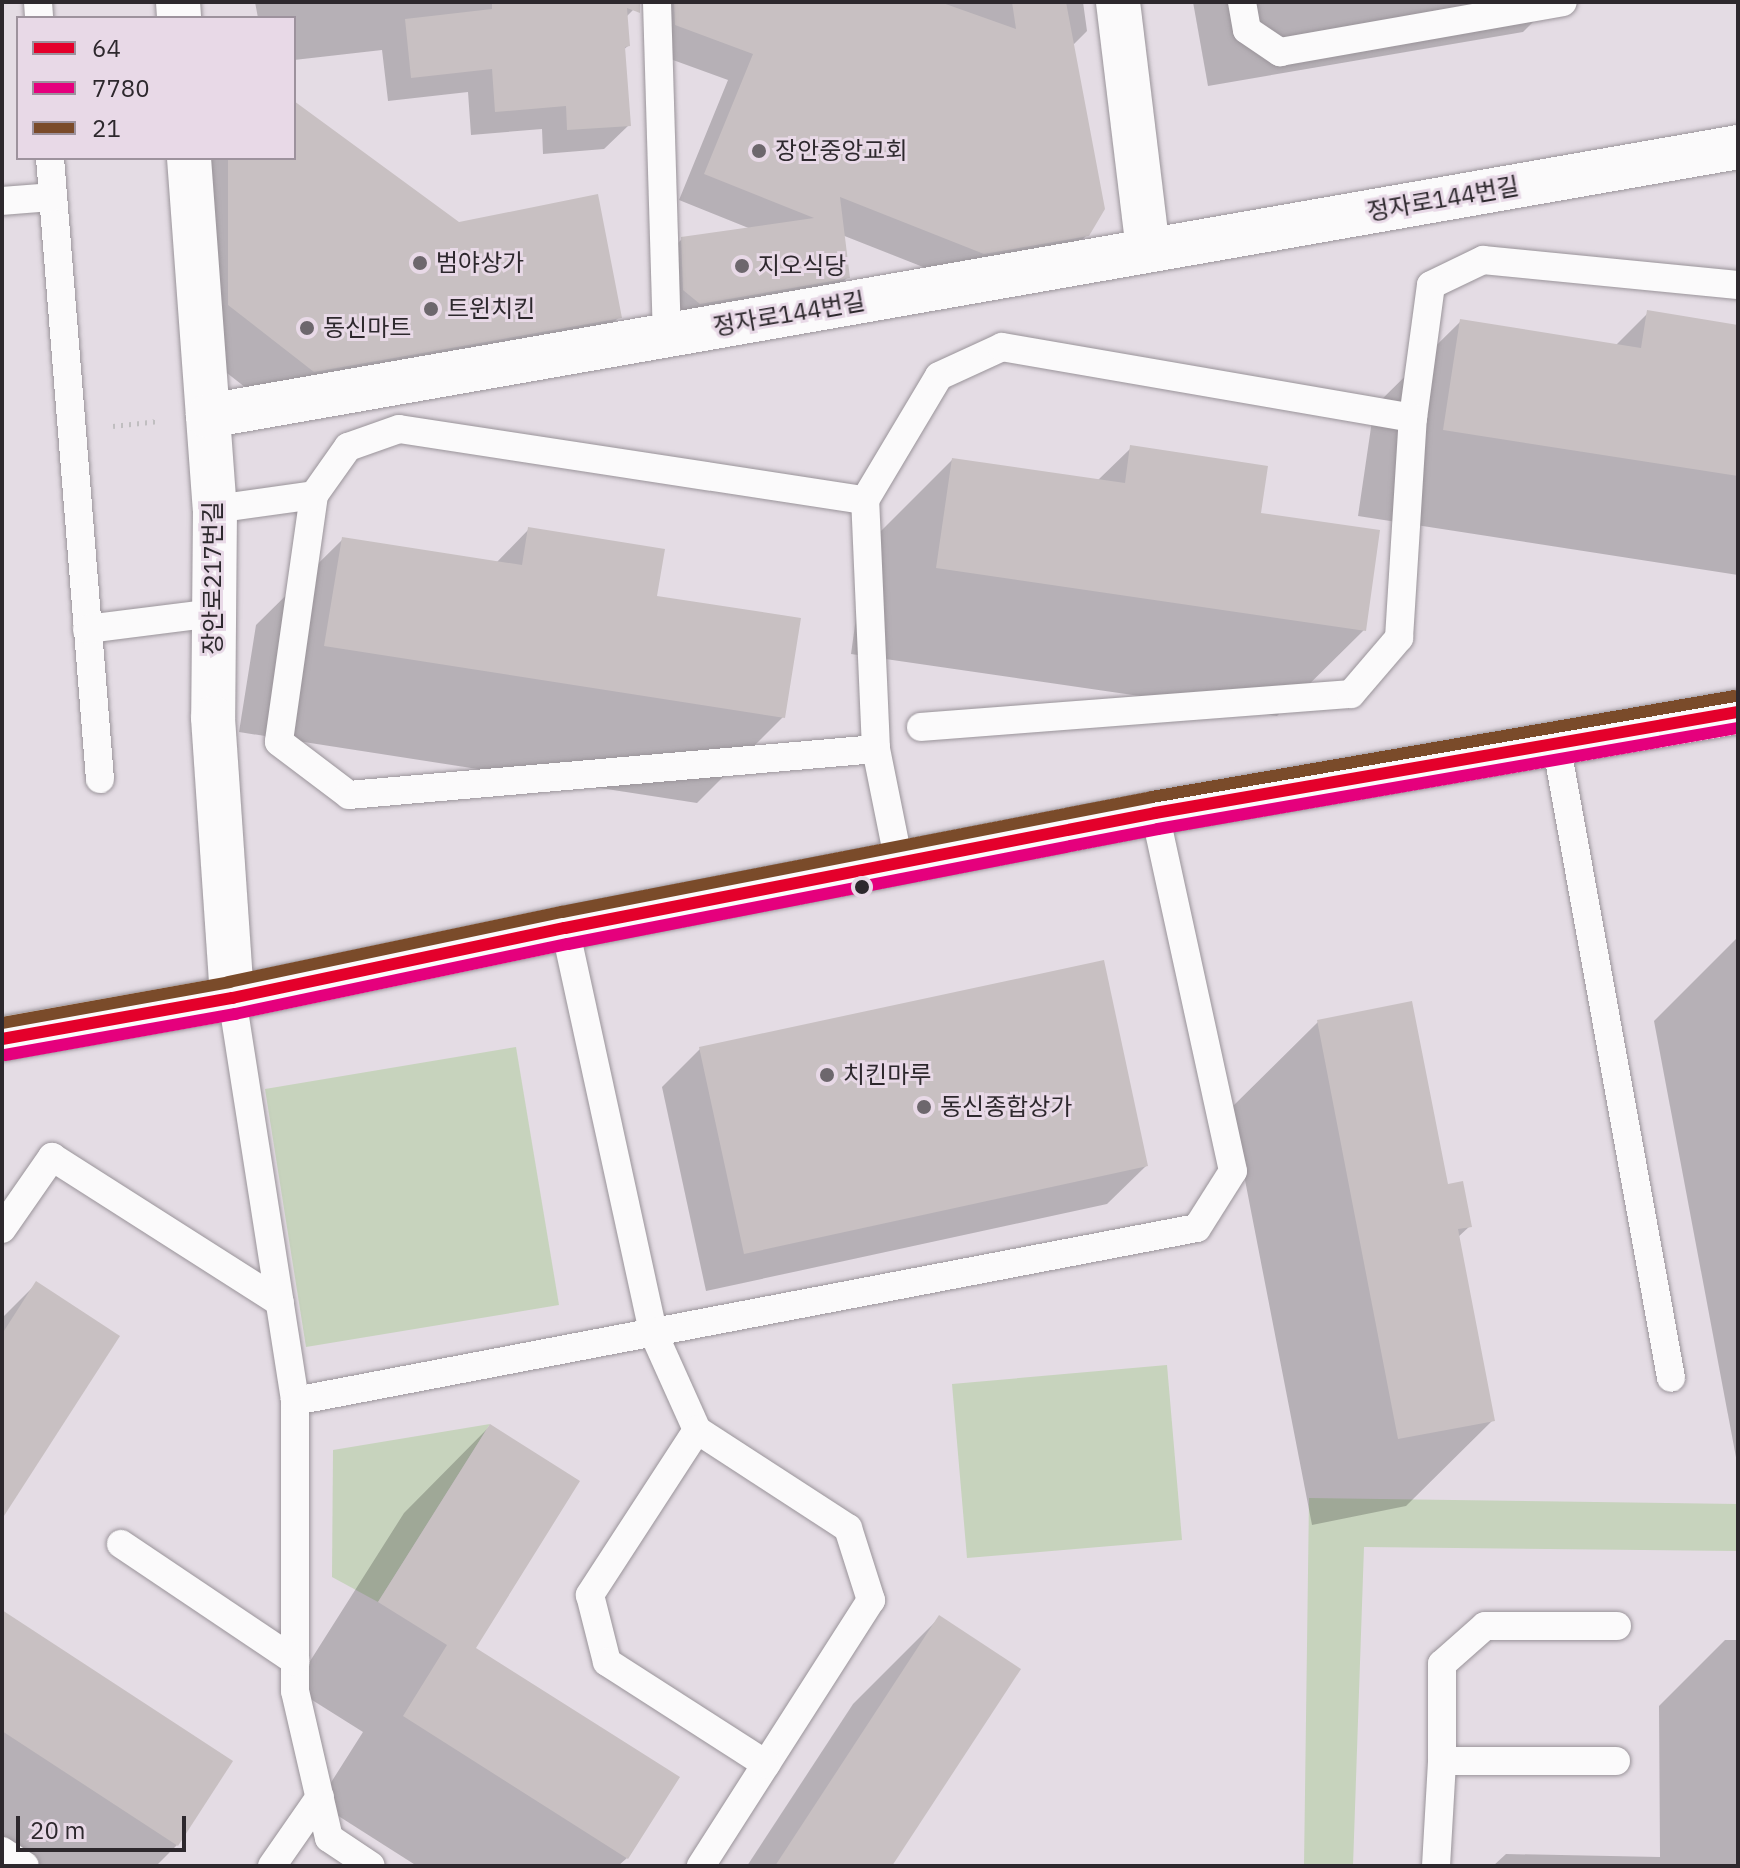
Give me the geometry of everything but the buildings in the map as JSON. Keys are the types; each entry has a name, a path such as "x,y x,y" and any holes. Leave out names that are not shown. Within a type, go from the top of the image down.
{"street":[{"path":"1118,2 1148,250"},
{"name":"정자로144번길","path":"208,416 1738,147"},
{"name":"장안로217번길","path":"189,160 215,509 213,718 232,998"},
{"path":"2,1039 232,998 565,928 1155,813 1738,712"}],"lane":[{"path":"657,2 667,336"},
{"path":"1242,2 1247,30 1280,52 1563,2"},
{"path":"50,160 100,779"},
{"path":"2,201 53,197"},
{"path":"921,727 1351,694 1399,638 1413,418 1431,285 1483,260 1738,285"},
{"path":"899,863 876,749 865,500 939,376 1002,347 1413,418"},
{"path":"865,500 399,429 348,447 314,495 279,742 349,795 876,749"},
{"path":"215,509 314,495"},
{"path":"87,629 213,613"},
{"path":"1556,743 1671,1378"},
{"path":"295,1401 1197,1228 1233,1171 1155,813"},
{"path":"565,928 653,1332 697,1430 848,1528 871,1600 701,1866"},
{"path":"232,998 295,1401 295,1691 329,1838 371,1866"},
{"path":"2,1229 52,1157 280,1302"},
{"path":"697,1430 590,1595 607,1662 766,1764"},
{"path":"121,1544 295,1661"},
{"path":"1436,1866 1442,1761 1442,1664 1485,1626 1617,1626"},
{"path":"1442,1761 1616,1761"},
{"path":"272,1866 320,1797"},
{"path":"2,1851 25,1866"}],"path":[{"path":"72,430 208,416"}],"green space":[{"path":"516,1047 559,1305 306,1347 265,1089"},
{"path":"1167,1365 1182,1540 967,1558 952,1384"},
{"path":"490,1424 378,1602 332,1577 333,1450"},
{"path":"1309,1498 1738,1504 1738,1551 1364,1547 1353,1866 1304,1866"}],"transit line":[{"name":"21","path":"2,1023 229,982 562,912 1152,797 1735,696"},
{"name":"64","path":"2,1039 232,998 565,928 1155,813 1738,712"},
{"name":"7780","path":"5,1055 235,1014 568,944 1158,829 1738,728"}],"place":[{"name":"장안중앙교회","path":"759,151"},
{"name":"범야상가","path":"420,263"},
{"name":"지오식당","path":"742,266"},
{"name":"트윈치킨","path":"431,309"},
{"name":"동신마트","path":"307,328"},
{"name":"치킨마루","path":"827,1075"},
{"name":"동신종합상가","path":"924,1107"}]}
